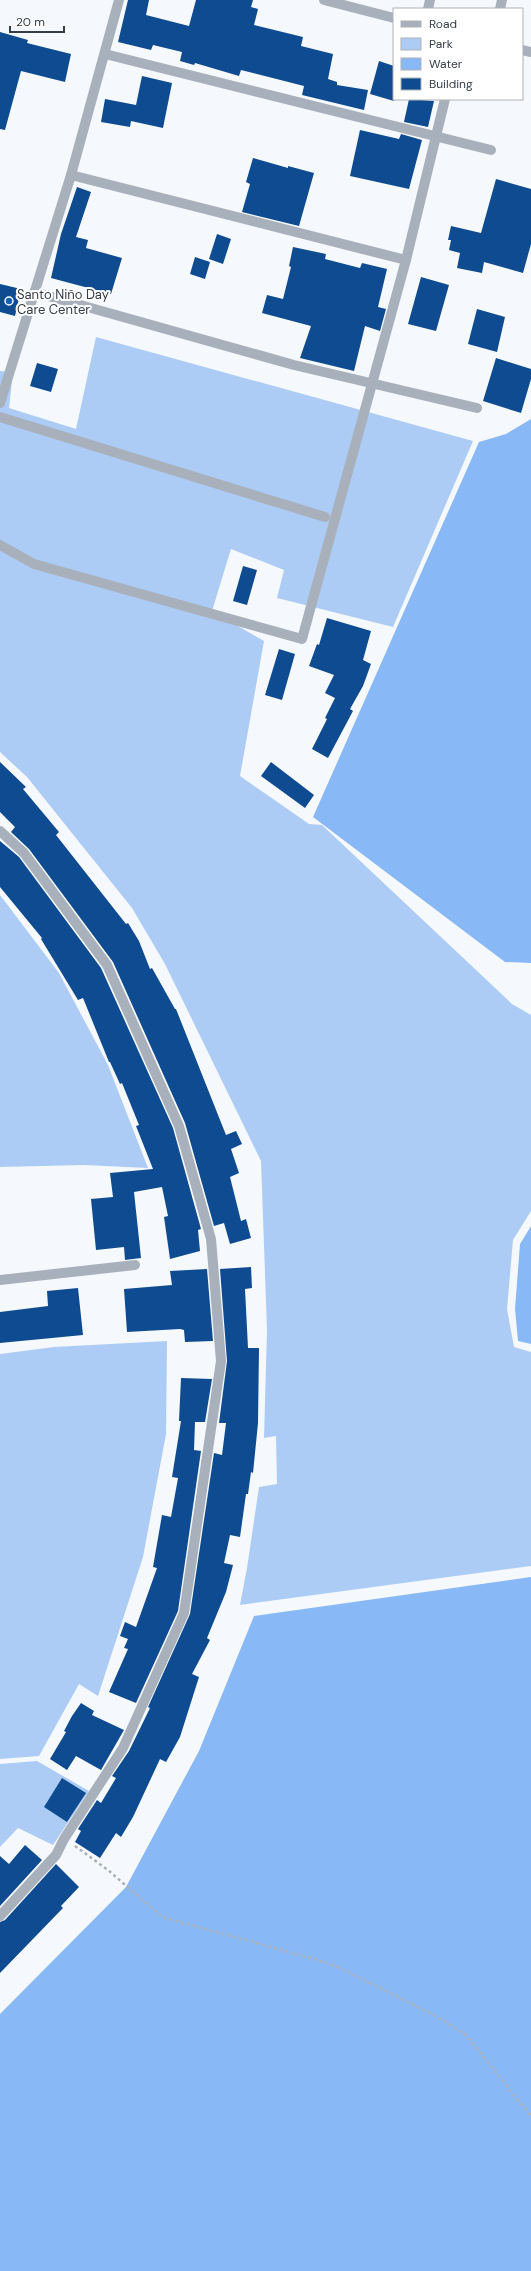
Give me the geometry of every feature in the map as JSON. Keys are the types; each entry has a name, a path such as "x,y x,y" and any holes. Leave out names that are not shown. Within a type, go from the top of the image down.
{"street":[{"path":"0,403 71,175 119,0"},
{"path":"324,0 393,18"},
{"path":"105,54 436,135 491,150"},
{"path":"0,545 34,564 302,639 371,382 406,260 444,100"},
{"path":"71,175 406,260"},
{"path":"34,292 294,365 477,408"},
{"path":"0,417 325,517"},
{"path":"0,831 24,853 107,965 179,1126 212,1239 222,1361 184,1613 123,1748 64,1839 56,1855 0,1916"},
{"path":"0,1280 134,1265"}],"path":[{"path":"64,1839 108,1870 162,1917 218,1934 301,1954 324,1962 434,2015 466,2035 531,2116"}],"green space":[{"path":"96,337 473,441 393,627 277,598 284,570 231,549 212,611 264,641 240,776 309,824 322,825 512,1004 531,1015 531,1211 513,1240 507,1309 514,1347 531,1352 531,1566 240,1605 259,1487 277,1484 276,1436 264,1438 267,1330 261,1161 165,964 132,908 27,777 0,752 0,371 13,372 9,408 76,429"},
{"path":"0,895 59,973 108,1065 148,1168 84,1165 0,1167"},
{"path":"167,1341 166,1434 143,1557 98,1696 79,1684 39,1756 0,1759 0,1354 54,1347"},
{"path":"37,1761 89,1791 53,1845 18,1828 0,1847 0,1764"}],"water":[{"path":"531,419 531,963 505,962 313,817 479,442 506,434"},
{"path":"531,1226 531,1344 518,1341 515,1309 520,1244"},
{"path":"531,1577 531,2271 0,2271 0,2014 126,1887 199,1751 254,1616"}],"building":[{"path":"128,0 149,0 146,15 189,26 196,0 253,0 251,7 258,9 254,25 303,37 301,46 333,54 328,79 337,82 337,85 368,90 364,110 302,95 304,86 241,70 239,76 195,63 194,65 180,61 182,52 153,45 151,50 118,42"},
{"path":"0,32 28,40 27,43 71,54 65,82 21,71 5,130 0,129"},
{"path":"379,61 393,66 394,101 370,94"},
{"path":"142,76 172,83 163,128 131,121 130,127 101,122 105,99 136,105"},
{"path":"409,100 434,101 428,127 404,122"},
{"path":"360,130 399,139 401,134 422,140 409,189 350,176"},
{"path":"253,158 288,168 288,166 314,173 299,226 242,212 250,184 246,182"},
{"path":"496,179 531,189 531,244 523,273 484,262 482,273 457,268 460,253 449,250 451,240 448,240 451,226 481,233"},
{"path":"77,187 91,192 76,237 88,240 86,248 122,258 111,294 51,278 61,234"},
{"path":"217,234 231,239 223,264 209,259"},
{"path":"293,247 326,254 325,259 360,268 362,263 387,269 378,307 386,309 380,331 365,326 354,371 300,358 311,326 262,313 267,295 283,299 291,267 289,266"},
{"path":"195,257 210,262 205,279 190,274"},
{"path":"421,277 449,285 436,331 408,324"},
{"name":"Santo Niño Day Care Center","path":"0,284 21,289 15,316 0,312"},
{"path":"477,309 505,317 497,352 468,344"},
{"path":"496,358 531,369 531,379 521,413 483,401"},
{"path":"37,363 58,369 51,392 30,386"},
{"path":"243,566 257,570 247,605 233,601"},
{"path":"327,618 371,631 363,660 371,664 363,686 350,709 353,711 328,758 312,749 327,719 325,718 335,698 325,693 334,675 309,666 317,644 319,645"},
{"path":"279,649 295,654 282,700 265,695"},
{"path":"0,762 26,787 23,789 59,832 56,835 126,924 128,923 139,941 150,969 152,968 176,1009 226,1135 236,1131 242,1144 231,1149 239,1173 230,1177 241,1221 246,1219 251,1238 230,1244 224,1223 214,1226 185,1123 113,962 29,849 11,832 15,827 0,812"},
{"path":"271,762 314,795 305,808 261,776"},
{"path":"0,841 19,857 101,968 173,1128 201,1229 198,1230 200,1251 170,1259 164,1217 168,1216 162,1187 134,1192 141,1258 125,1260 124,1247 96,1250 91,1199 113,1197 110,1173 153,1169 136,1126 139,1125 122,1083 120,1084 109,1062 83,998 78,1000 41,939 42,938 0,887"},
{"path":"251,1267 252,1288 245,1289 248,1348 259,1348 258,1423 253,1473 251,1472 248,1494 246,1494 240,1537 230,1535 224,1563 233,1565 226,1592 207,1638 210,1640 192,1674 199,1677 180,1737 166,1762 160,1759 133,1817 121,1837 116,1833 100,1858 75,1842 81,1831 78,1829 97,1800 101,1803 116,1778 112,1776 129,1751 150,1708 148,1707 190,1614 214,1453 222,1455 226,1423 219,1423 227,1361 220,1269"},
{"path":"207,1269 213,1341 185,1342 184,1330 180,1329 127,1332 124,1289 172,1285 170,1271"},
{"path":"78,1288 83,1335 0,1343 0,1312 48,1306 47,1291"},
{"path":"181,1378 212,1379 205,1422 195,1422 194,1450 201,1451 178,1611 136,1703 109,1692 128,1649 124,1648 128,1639 120,1636 125,1622 136,1627 157,1568 153,1567 162,1515 171,1517 178,1478 172,1477 181,1421 179,1421"},
{"path":"81,1703 94,1711 92,1715 124,1730 101,1770 76,1756 67,1770 50,1759 66,1732 64,1731 72,1716"},
{"path":"62,1778 86,1793 67,1822 44,1807"},
{"path":"25,1845 42,1860 0,1906 0,1856 9,1864"},
{"path":"56,1864 79,1887 61,1906 63,1908 0,1973 0,1922 5,1920"}],"place":[{"name":"Santo Niño Day Care Center","path":"9,301"}]}
